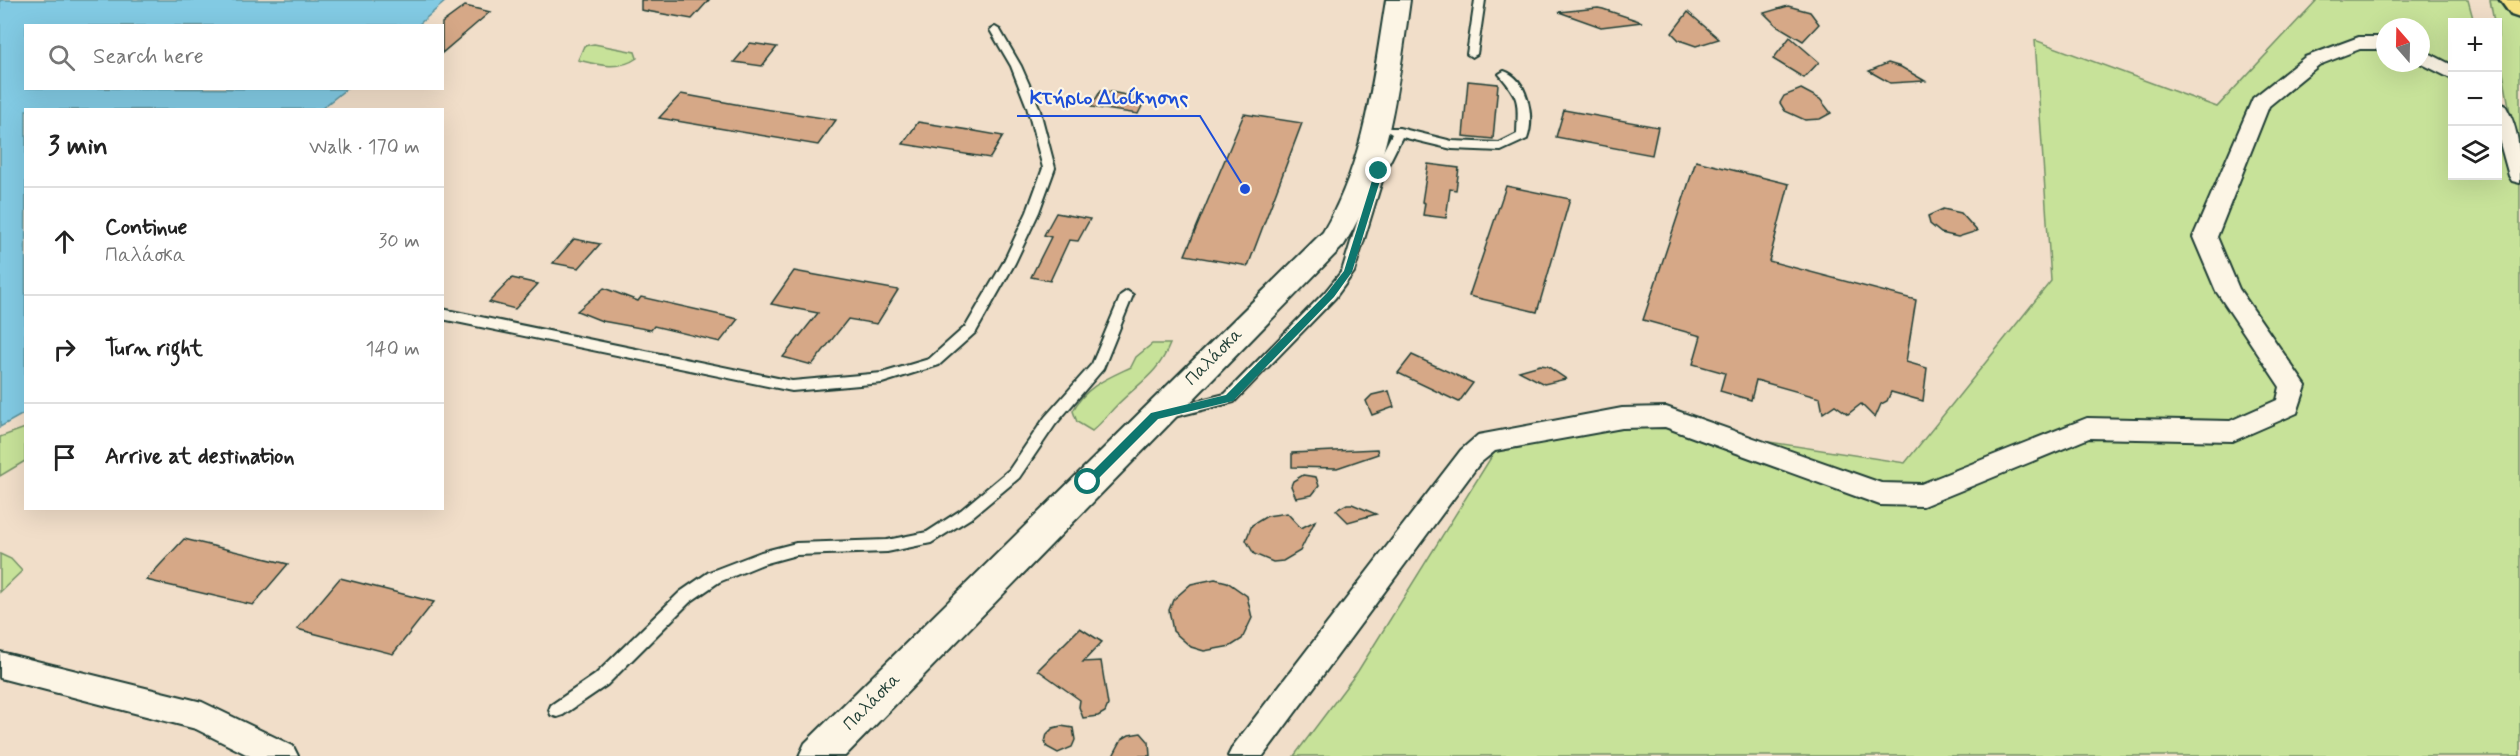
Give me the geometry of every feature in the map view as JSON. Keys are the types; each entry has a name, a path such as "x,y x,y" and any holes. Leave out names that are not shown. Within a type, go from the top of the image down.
{"main road":[{"path":"2513,0 2520,10"}],"street":[{"name":"Παλάσκα","path":"819,756 1334,238 1348,217 1388,129 1398,0"},
{"path":"1244,756 1470,457 1487,442 1622,418 1666,417 1880,494 1923,495 2087,428 2233,432 2288,406 2293,386 2228,291 2205,237 2260,103 2313,61 2336,50 2359,43 2376,43"},
{"path":"2430,60 2450,72"},
{"path":"2502,119 2520,176"},
{"path":"0,664 202,716 282,756"}],"lane":[{"path":"1472,54 1480,0"},
{"path":"444,314 792,386 882,378 934,362 971,329 1014,253 1033,212 1049,168 1033,107 1016,66 995,30"},
{"path":"1388,129 1452,146 1501,147 1523,136 1523,105 1518,86 1504,74"},
{"path":"557,710 601,680 685,597 714,577 761,558 796,549 886,546 931,537 966,514 1014,474 1050,421 1098,366 1127,295"}],"green space":[{"path":"2317,0 2468,0 2473,18 2448,18 2448,180 2502,180 2502,120 2520,175 2520,756 1294,756 1358,671 1500,443 1659,425 1905,463 2051,281 2035,40 2217,107"},
{"path":"2490,0 2520,0 2520,170 2502,67 2502,18 2493,18"},
{"path":"594,44 635,52 637,58 616,66 578,60 584,46"},
{"path":"1152,344 1170,344 1160,363 1148,377 1092,431 1077,422 1073,411 1083,396 1098,384 1131,367 1136,357"},
{"path":"24,428 24,462 0,476 0,437"},
{"path":"0,554 11,559 22,571 0,592"}],"water":[{"path":"0,0 447,0 419,24 24,24 24,90 345,90 322,108 24,108 24,414 0,427"}],"building":[{"path":"641,0 709,0 692,19 641,10"},
{"path":"465,6 490,12 444,51 444,24 442,23"},
{"path":"1788,6 1810,12 1819,24 1803,41 1776,25 1764,13"},
{"path":"1598,8 1642,22 1601,27 1559,12"},
{"path":"1688,12 1719,39 1696,46 1679,40 1672,33"},
{"path":"1790,37 1819,62 1804,78 1773,59"},
{"path":"750,43 777,47 762,66 734,62"},
{"path":"1888,63 1901,67 1925,81 1890,83 1869,71"},
{"path":"1468,81 1498,84 1493,139 1463,136"},
{"path":"1801,89 1820,99 1831,113 1820,119 1805,120 1785,111 1780,103 1784,96"},
{"path":"1101,90 1146,98 1138,114 1091,107"},
{"path":"681,94 836,120 818,145 659,118"},
{"path":"1564,110 1658,127 1652,155 1556,137"},
{"path":"1244,114 1302,123 1248,266 1185,255"},
{"path":"918,122 1003,136 990,158 903,144"},
{"path":"1696,161 1789,184 1769,261 1916,300 1906,362 1927,368 1923,401 1891,392 1887,401 1881,404 1875,418 1861,404 1848,414 1835,405 1823,413 1820,398 1756,380 1751,400 1720,391 1725,373 1693,364 1701,336 1643,320"},
{"path":"1428,164 1459,168 1456,190 1450,189 1446,218 1423,215 1425,203 1422,202"},
{"path":"1506,186 1570,199 1537,312 1469,296"},
{"path":"1943,209 1961,213 1977,231 1958,237 1941,233 1930,224 1928,216"},
{"path":"1056,213 1090,219 1078,241 1069,240 1050,281 1031,277 1051,237 1044,235"},
{"path":"574,239 600,244 579,268 553,263"},
{"path":"794,271 898,290 877,324 848,319 812,365 783,357 818,313 771,304"},
{"path":"512,278 538,284 515,309 489,302"},
{"path":"604,288 638,301 641,297 738,319 720,342 654,326 651,330 602,321 577,311"},
{"path":"1412,355 1473,383 1459,402 1398,373"},
{"path":"1540,365 1547,366 1566,379 1544,384 1519,371"},
{"path":"1389,391 1394,407 1372,415 1366,401 1372,395"},
{"path":"1377,449 1378,454 1337,468 1292,467 1292,453"},
{"path":"1303,475 1316,477 1319,486 1312,495 1296,498 1291,486 1293,481"},
{"path":"1347,504 1376,514 1348,522 1336,510"},
{"path":"1287,513 1301,528 1315,521 1300,551 1283,561 1273,562 1254,554 1246,540 1252,525 1267,516"},
{"path":"184,539 288,564 253,605 146,580"},
{"path":"340,578 434,602 393,654 297,629"},
{"path":"1215,579 1227,582 1247,596 1252,618 1242,639 1231,646 1204,651 1191,647 1173,631 1169,610 1173,600 1191,584"},
{"path":"1080,628 1102,642 1083,662 1101,661 1108,705 1105,712 1098,716 1083,718 1079,707 1080,700 1038,670"},
{"path":"1061,726 1073,728 1075,740 1072,747 1058,753 1047,747 1045,742 1047,734 1053,728"},
{"path":"1141,733 1149,742 1150,756 1113,756 1122,739"}],"place":[{"name":"Κτήριο Διοίκησης","path":"1245,189"}],"route":[{"path":"1088,482 1155,416 1209,405 1229,398 1330,295 1348,272 1379,171"}]}
